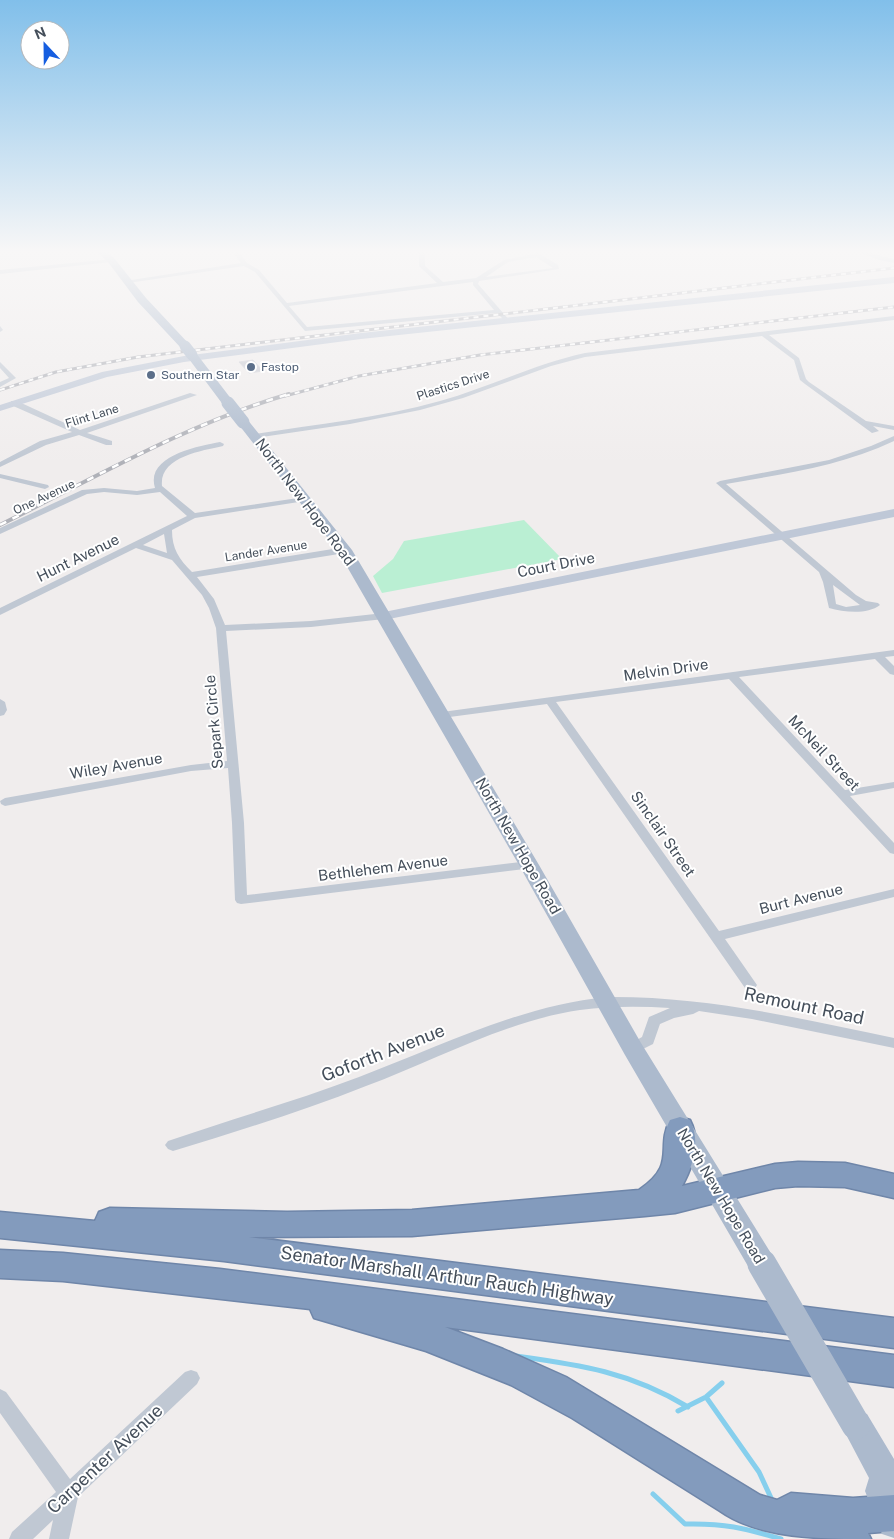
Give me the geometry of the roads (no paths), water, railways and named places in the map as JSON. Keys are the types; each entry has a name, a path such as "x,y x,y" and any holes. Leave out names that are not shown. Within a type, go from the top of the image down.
{"highway":[{"path":"645,1203 661,1193 676,1170 681,1152 680,1128"},
{"path":"0,1220 347,1225 482,1218 690,1198 775,1176 845,1175 894,1186"},
{"name":"Senator Marshall Arthur Rauch Highway","path":"0,1224 220,1246 747,1316 894,1333"},
{"path":"0,1264 63,1266 290,1292 894,1371"},
{"path":"290,1292 316,1306 388,1323 439,1339 537,1381 584,1405 733,1498 742,1506 757,1513 852,1539"},
{"path":"733,1498 738,1497 805,1514 853,1516 891,1501"}],"main road":[{"name":"North New Hope Road","path":"163,323 190,353 228,404 345,550 530,865 680,1128 856,1425 891,1501"},
{"path":"0,408 105,374 190,353 490,323"},
{"name":"Court Drive","path":"384,616 894,514"}],"street":[{"path":"300,323 305,329 371,323"},
{"name":"Plastics Drive","path":"255,436 421,408 464,396 539,366 574,357 640,347 852,323"},
{"path":"762,333 797,359 803,380 806,383 880,434 894,437"},
{"path":"0,364 13,378 0,385"},
{"name":"Flint Lane","path":"0,464 33,446 194,395"},
{"path":"14,403 78,432 110,443"},
{"path":"821,570 828,582 832,606 846,610 875,605 862,603 853,598 783,535 720,483 834,461 861,453 880,434 894,428"},
{"path":"193,516 160,490 156,484 156,476 167,463 191,451 220,444"},
{"path":"0,476 45,487"},
{"name":"One Avenue","path":"0,531 85,492 104,490 137,493 160,490"},
{"path":"173,558 167,541 168,529 193,516 305,499"},
{"name":"Hunt Avenue","path":"0,612 168,529"},
{"name":"Separk Circle","path":"135,545 173,558 191,575 214,606 221,628 241,900"},
{"name":"Lander Avenue","path":"191,575 345,550"},
{"name":"Court Drive","path":"221,628 311,624 384,616"},
{"name":"Melvin Drive","path":"442,715 894,653"},
{"path":"878,656 894,672"},
{"name":"McNeil Street","path":"732,676 894,850"},
{"name":"Sinclair Street","path":"550,701 750,985"},
{"path":"0,702 2,710 0,713"},
{"name":"Wiley Avenue","path":"5,802 191,768 232,764"},
{"path":"842,794 894,785"},
{"name":"Bethlehem Avenue","path":"241,900 530,865"},
{"name":"Burt Avenue","path":"715,937 894,893"},
{"name":"Remount Road","path":"607,1002 707,1006 894,1044"},
{"name":"Goforth Avenue","path":"173,1145 294,1107 503,1026 557,1010 607,1002"},
{"name":"Remount Road","path":"634,1049 648,1040 654,1020 671,1013 707,1006"},
{"name":"Carpenter Avenue","path":"19,1539 191,1378"},
{"path":"0,1398 69,1494 59,1539"}],"waterway":[{"path":"516,1356 605,1372 646,1386 687,1406"},
{"path":"706,1397 722,1383"},
{"path":"687,1406 706,1397"},
{"path":"706,1397 759,1472 772,1500"},
{"path":"678,1411 687,1406"},
{"path":"653,1494 685,1524 711,1524 734,1527 781,1539"}],"railway":[{"path":"0,390 56,372 138,357 428,323"},
{"path":"285,396 359,376 480,355 758,323"},
{"path":"0,525 178,436 251,406 289,394"}],"place":[{"name":"Fastop","path":"251,367"},
{"name":"Southern Star","path":"151,375"}]}
